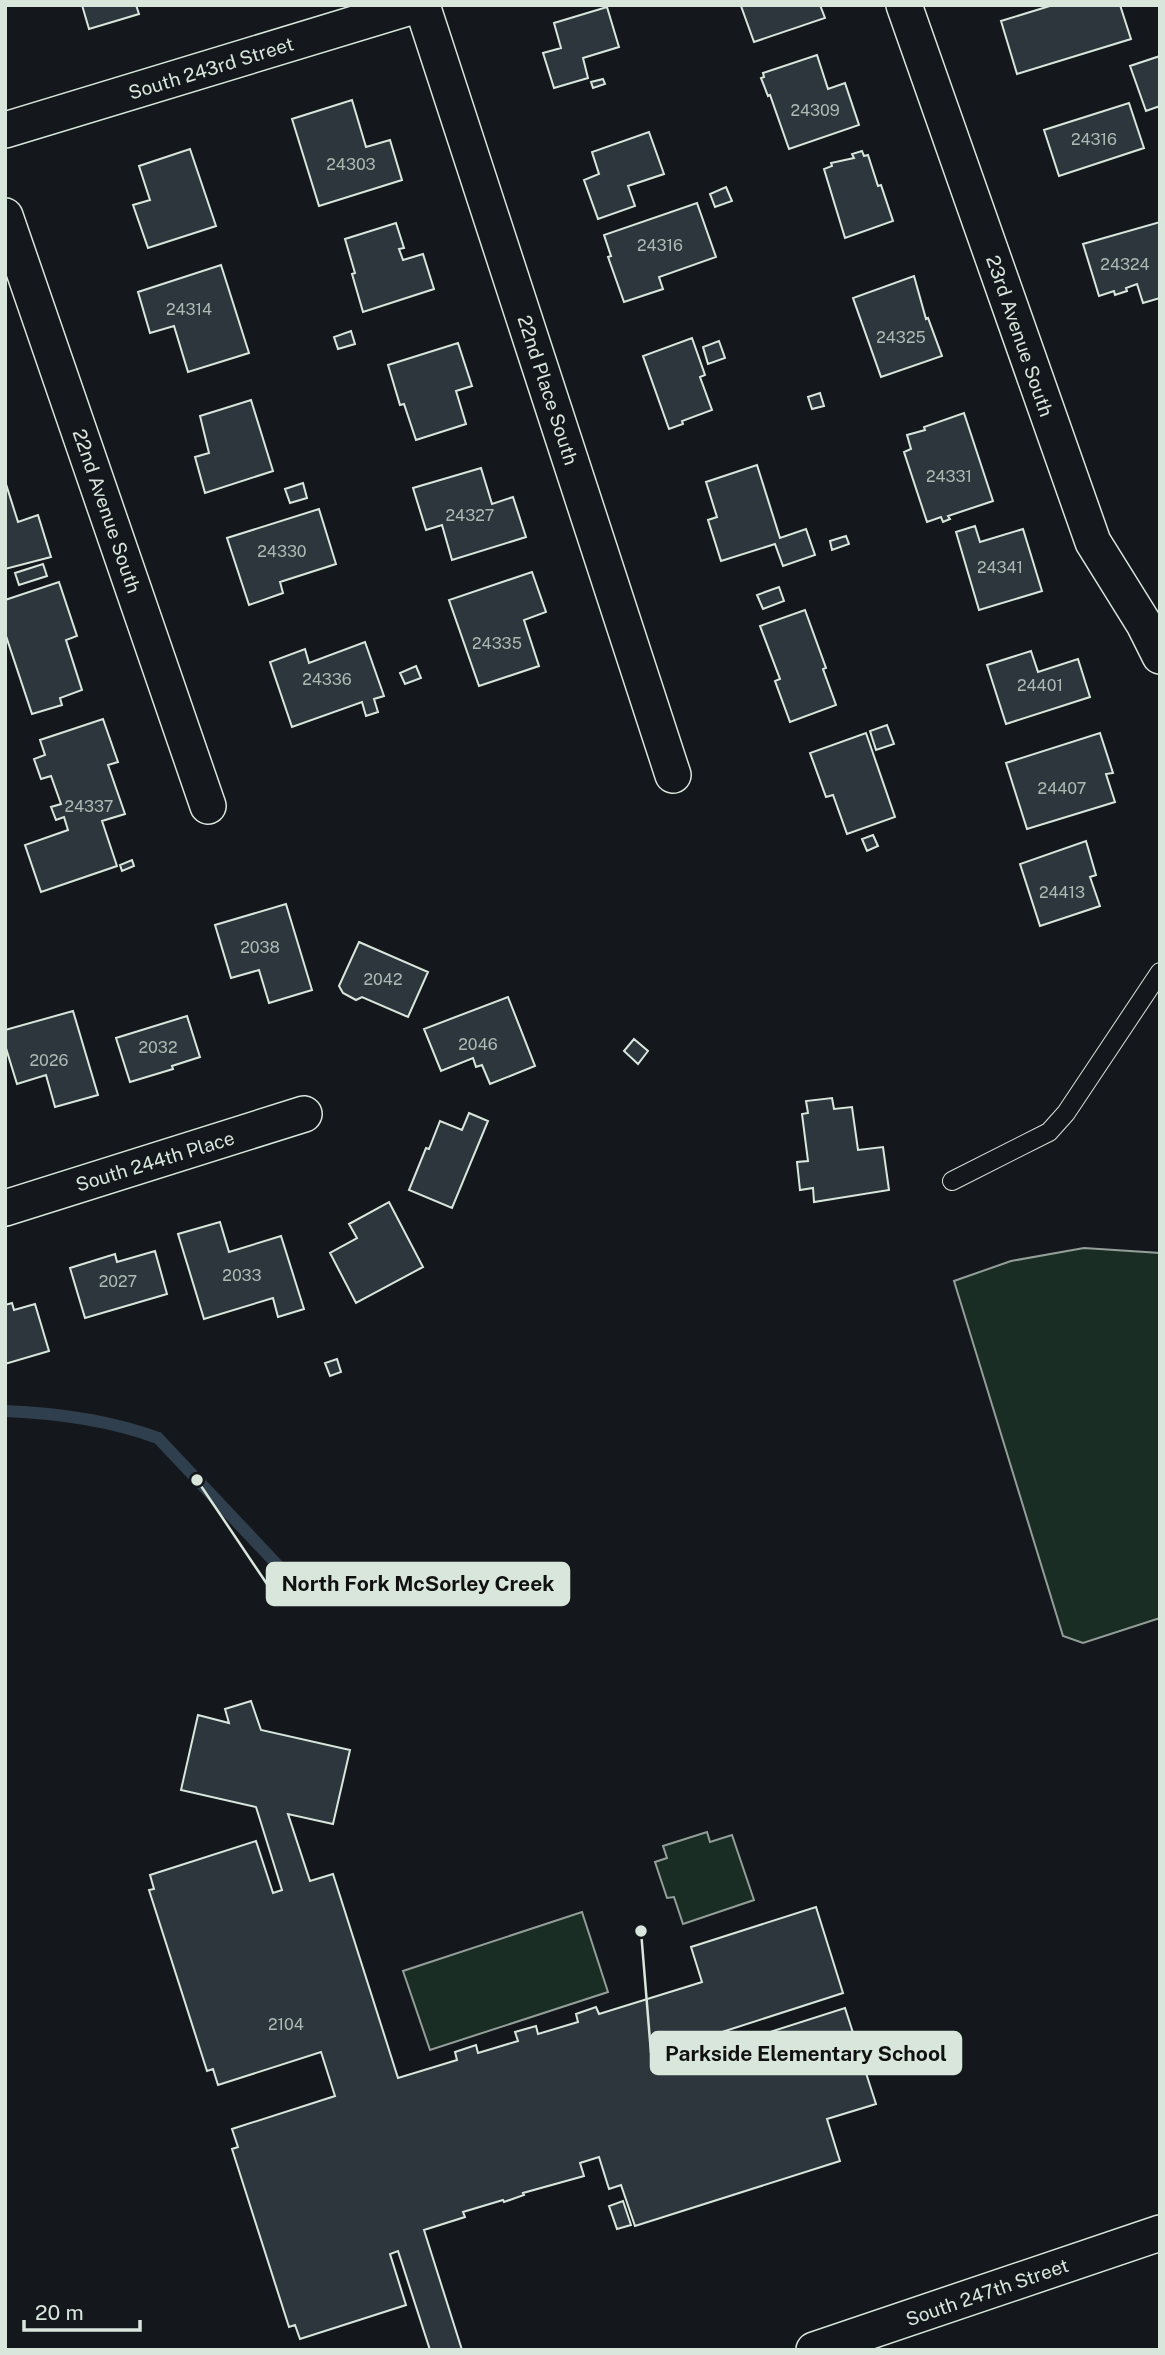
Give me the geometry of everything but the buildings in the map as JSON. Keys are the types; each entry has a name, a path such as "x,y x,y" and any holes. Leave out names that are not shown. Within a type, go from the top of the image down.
{"street":[{"name":"South 243rd Street","path":"5,130 417,5"},
{"name":"22nd Place South","path":"422,5 673,775"},
{"name":"23rd Avenue South","path":"904,5 1093,542 1144,624 1160,656"},
{"name":"22nd Avenue South","path":"5,216 208,806"},
{"name":"South 244th Place","path":"5,1208 304,1114"},
{"name":"South 247th Street","path":"814,2350 1160,2233"}],"lane":[{"path":"952,1181 1049,1132 1066,1113 1160,972"}],"green space":[{"path":"1084,1248 1160,1253 1160,1618 1083,1643 1063,1636 954,1281 1011,1261"},
{"path":"707,1832 710,1842 732,1835 754,1900 683,1924 674,1897 667,1898 655,1862 667,1858 663,1846"},
{"path":"582,1912 608,1992 430,2050 403,1971"}],"waterway":[{"path":"5,1411 83,1418 158,1438 286,1574 307,1583 349,1594"}],"place":[{"name":"North Fork McSorley Creek","path":"197,1480"},
{"name":"Parkside Elementary School","path":"641,1931"}]}
